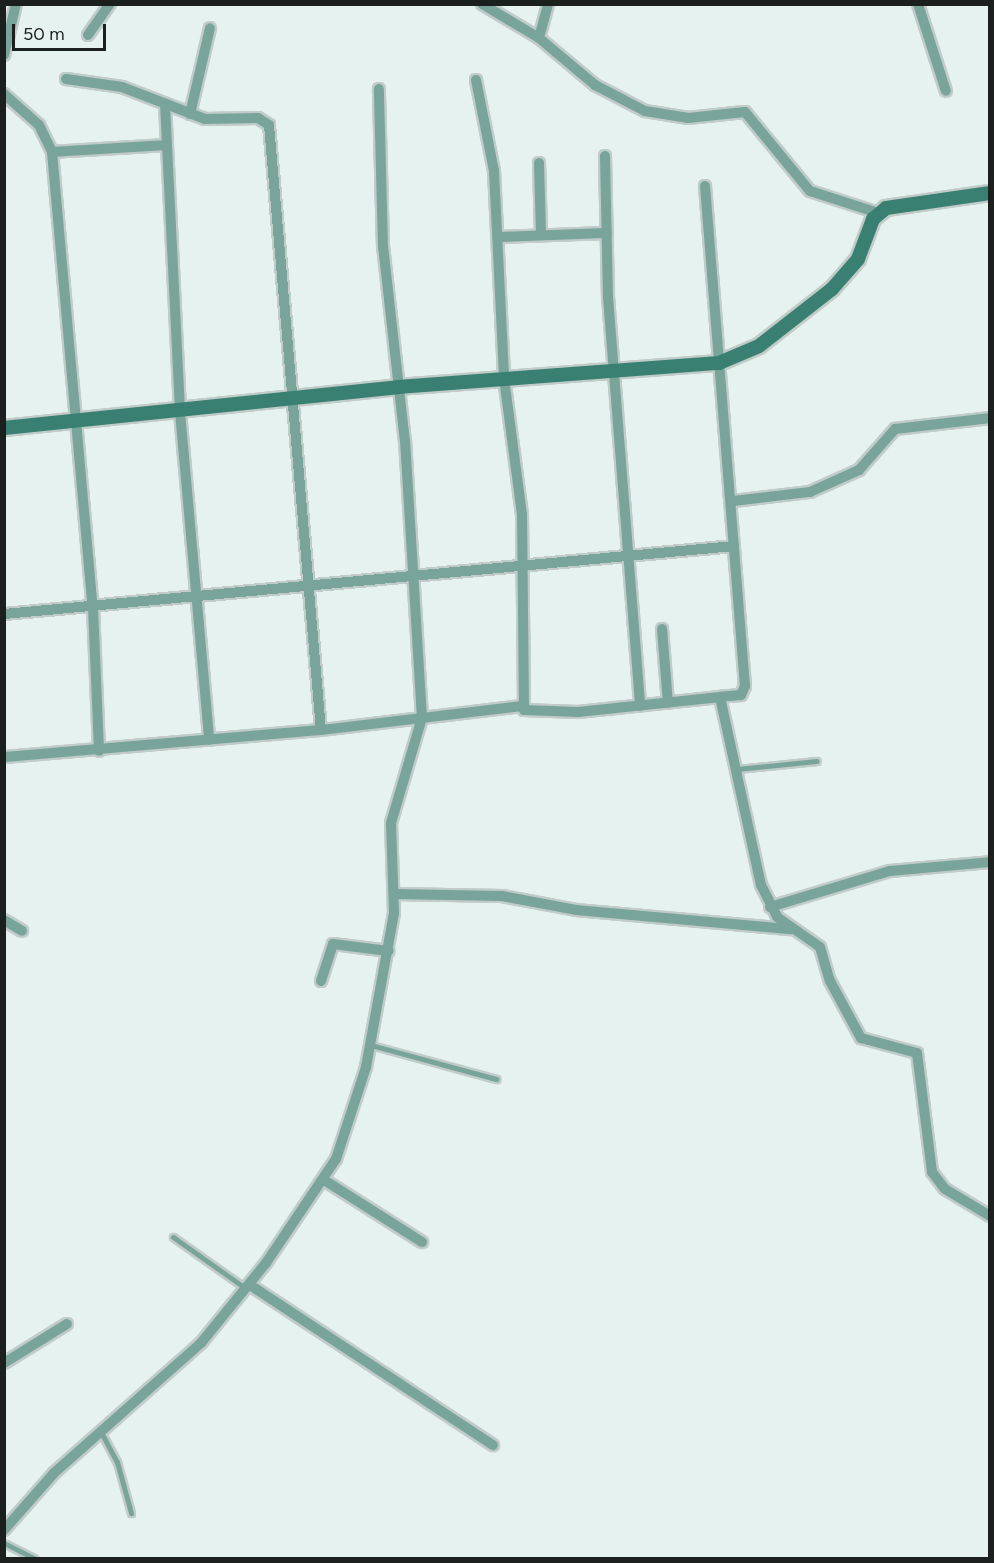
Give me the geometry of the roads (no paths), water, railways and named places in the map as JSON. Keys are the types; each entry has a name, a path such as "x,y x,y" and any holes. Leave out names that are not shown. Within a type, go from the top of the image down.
{"main road":[{"path":"4,428 180,412 398,387 719,363 759,346 832,289 858,259 878,213 900,204 958,202 990,194"}],"street":[{"path":"4,55 16,4"},
{"path":"88,35 110,4"},
{"path":"482,4 539,38 595,84 645,111 688,118 745,112 810,191 878,213"},
{"path":"539,38 548,4"},
{"path":"918,4 946,91"},
{"path":"190,114 210,28"},
{"path":"66,79 122,87 190,114 216,121 258,118 268,125 289,399 321,730"},
{"path":"476,80 494,171 504,378 519,481 522,706"},
{"path":"4,1530 38,1488 102,1434 201,1343 248,1287 324,1180 345,1139 371,1045 389,951 394,894 391,824 422,718 414,574 383,247 379,89"},
{"path":"4,94 39,125 52,152 93,607 99,751"},
{"path":"165,104 180,412 199,597 209,740"},
{"path":"52,152 166,145"},
{"path":"605,156 615,370 640,706"},
{"path":"539,162 542,235"},
{"path":"4,757 99,751 321,730 522,706 533,714 640,706 741,694 745,686 734,546 734,501 719,363 705,186"},
{"path":"498,237 607,232"},
{"path":"734,501 794,496 830,483 868,464 894,429 990,418"},
{"path":"4,614 199,597 521,563 734,546"},
{"path":"662,629 668,703"},
{"path":"720,697 770,907 791,929 820,947 830,981 861,1038 917,1053 932,1172 945,1190 990,1216"},
{"path":"770,907 890,871 990,862"},
{"path":"394,894 502,896 576,910 791,929"},
{"path":"4,920 22,931"},
{"path":"321,981 333,944 389,951"},
{"path":"324,1180 422,1242"},
{"path":"248,1287 493,1445"},
{"path":"4,1363 68,1324"}],"lane":[{"path":"737,769 817,761"},
{"path":"371,1045 496,1079"},
{"path":"173,1237 248,1287"},
{"path":"102,1434 117,1462 131,1513"},
{"path":"4,1543 34,1558"}]}
